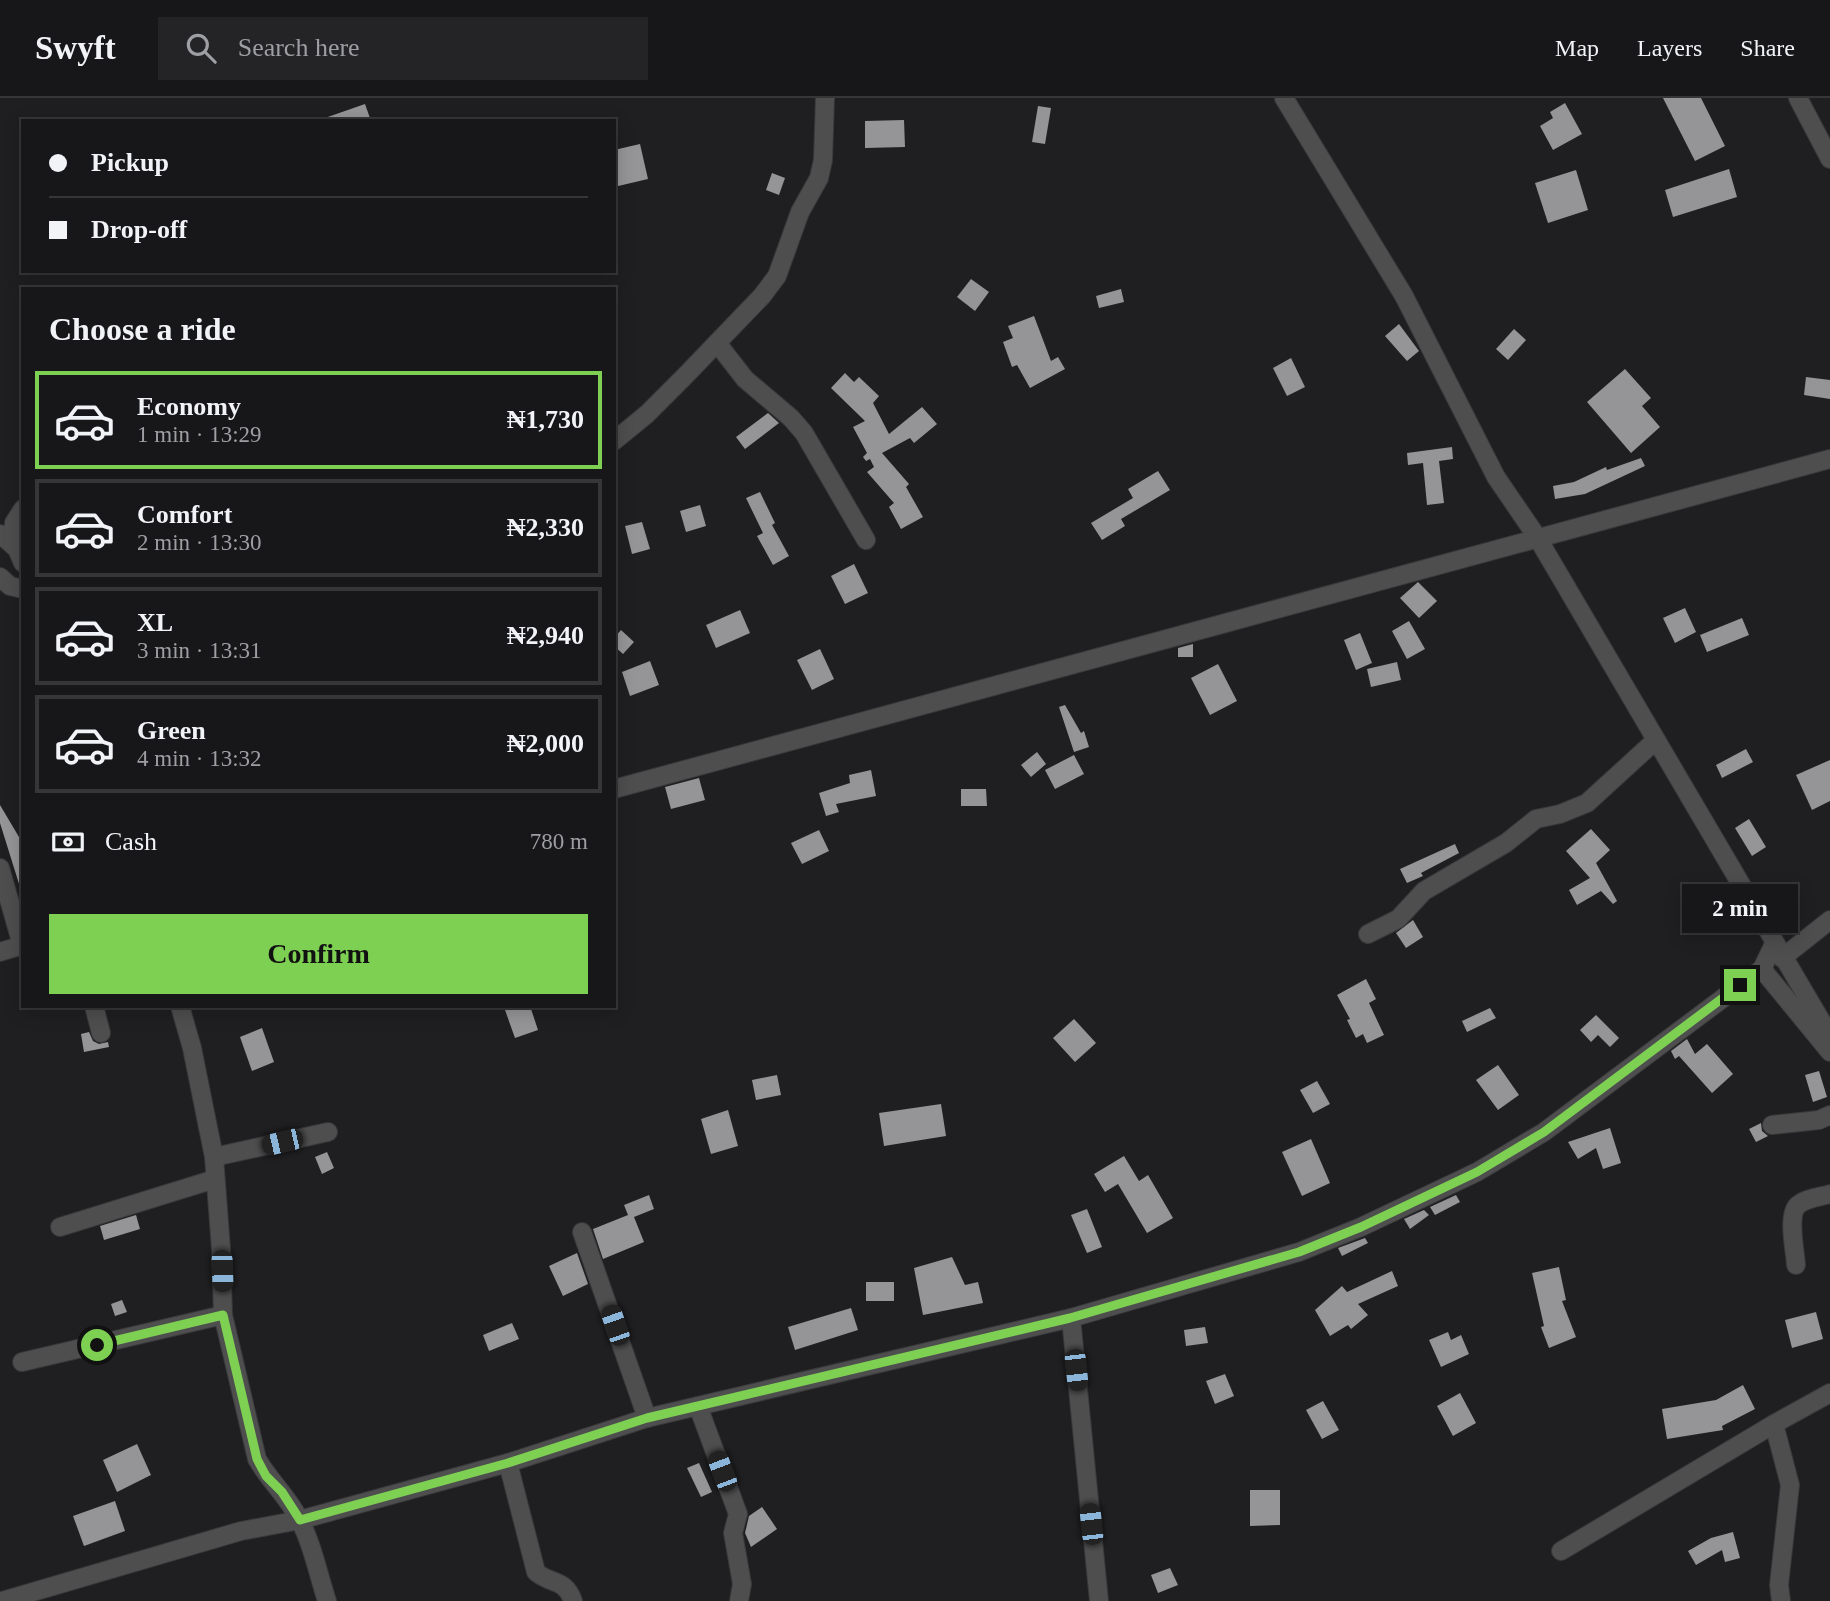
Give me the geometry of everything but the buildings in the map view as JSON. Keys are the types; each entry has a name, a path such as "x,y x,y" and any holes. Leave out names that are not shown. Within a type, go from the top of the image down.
{"street":[{"path":"616,439 647,414 717,343 777,276 800,212 818,178 823,160 825,98"},
{"path":"1284,98 1404,296 1496,477 1538,537 1778,951 1830,1035"},
{"path":"1797,98 1830,159"},
{"path":"717,343 745,379 791,418 804,433 866,540"},
{"path":"616,788 1830,459"},
{"path":"21,512 6,539 21,556"},
{"path":"0,577 10,586 21,589"},
{"path":"1368,934 1398,919 1432,886 1506,843 1536,819 1560,814 1587,803 1656,740"},
{"path":"0,868 21,942"},
{"path":"2,1601 242,1531 300,1520 508,1463 647,1418 1070,1318 1299,1252 1361,1227 1477,1172 1544,1132 1762,969 1778,951 1830,920"},
{"path":"0,951 21,945"},
{"path":"1762,969 1830,1052"},
{"path":"95,1008 101,1033"},
{"path":"181,1008 192,1048 214,1157 223,1315 257,1459 266,1476 282,1492 300,1520 326,1601"},
{"path":"1772,1125 1819,1120 1830,1115"},
{"path":"214,1157 328,1132"},
{"path":"60,1227 215,1179"},
{"path":"1796,1265 1791,1218 1796,1206 1806,1200 1830,1194"},
{"path":"582,1232 647,1418"},
{"path":"22,1362 223,1315"},
{"path":"1070,1318 1099,1601"},
{"path":"1561,1551 1830,1393"},
{"path":"698,1406 738,1514 733,1534 742,1584 739,1601"},
{"path":"1774,1424 1790,1485 1779,1585 1781,1601"},
{"path":"508,1463 536,1572 562,1584 569,1590 573,1601"}],"route":[{"path":"97,1345 223,1315 257,1459 266,1476 282,1492 300,1520 508,1463 647,1418 1070,1318 1299,1252 1361,1227 1477,1172 1544,1132 1740,985"}]}
